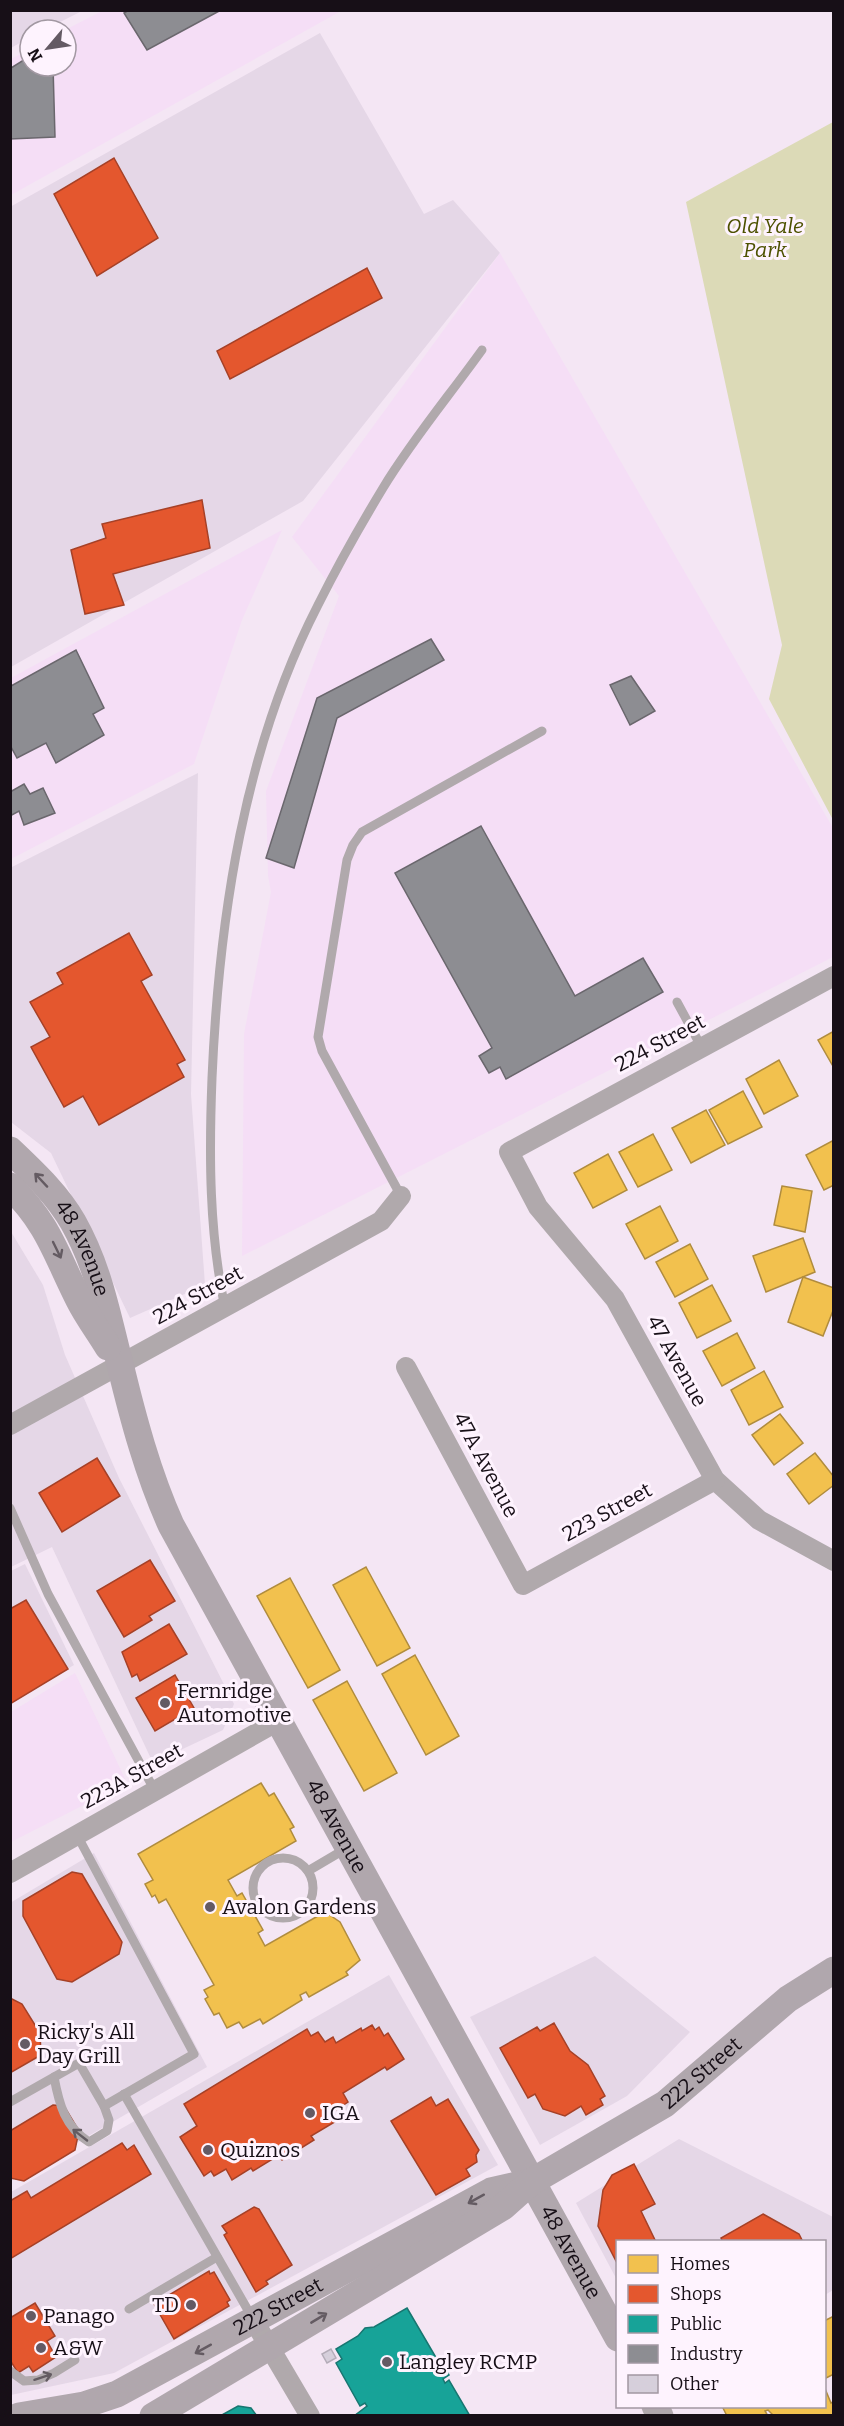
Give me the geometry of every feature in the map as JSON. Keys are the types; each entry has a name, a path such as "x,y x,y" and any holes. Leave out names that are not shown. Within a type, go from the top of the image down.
{"main road":[{"name":"48 Avenue","path":"10,1150 57,1198 73,1222 103,1289 120,1366 153,1483 171,1525 616,2334"},
{"name":"48 Avenue","path":"10,1186 38,1216 54,1242 79,1300 120,1366"},
{"name":"222 Street","path":"153,2415 503,2207 531,2182 651,2115 788,1998 834,1971"},
{"name":"222 Street","path":"19,2415 84,2405 117,2394 491,2191 531,2182"}],"street":[{"name":"224 Street","path":"509,1152 834,976"},
{"name":"47 Avenue","path":"509,1152 538,1206 615,1299 715,1480 759,1520 834,1561"},
{"name":"224 Street","path":"10,1425 381,1221 401,1196"},
{"name":"47A Avenue","path":"406,1366 523,1586"},
{"name":"223 Street","path":"523,1586 715,1480"},
{"name":"223A Street","path":"10,1872 278,1721"},
{"path":"254,2321 310,2415"}],"lane":[{"path":"225,1308 218,1274 212,1214 210,1125 224,928 246,806 278,698 317,606 384,487 482,350"},
{"path":"401,1196 322,1051 318,1037 347,860 353,845 371,827 542,731"},
{"path":"677,1002 702,1048"},
{"path":"10,1508 48,1594 155,1791"},
{"path":"76,1835 194,2054 104,2106"},
{"path":"308,1871 347,1848"},
{"path":"283,1857 293,1859 308,1871 313,1889 311,1899 299,1913 281,1918 271,1915 256,1902 253,1881 264,1864 283,1857"},
{"path":"10,2103 54,2077 79,2063 104,2106 109,2120 107,2131 89,2142 75,2133 60,2107 54,2077"},
{"path":"124,2094 254,2321"},
{"path":"129,2309 217,2257"},
{"path":"10,2372 24,2381 38,2380 75,2360"}],"shaded area":[{"path":"11,10 82,10 68,18 18,18 18,44 11,48"},
{"path":"102,11 341,11 11,195 11,59 18,55 18,78 78,78 78,23"},
{"path":"320,33 424,214 453,200 500,253 303,501 11,667 10,207"},
{"path":"500,253 833,828 833,957 242,1256 244,1034 271,892 268,875 266,791 339,596 292,537"},
{"path":"282,530 242,620 194,764 11,859 11,678"},
{"path":"198,773 191,1094 205,1285 130,1318 51,1153 11,1122 10,868"},
{"path":"10,1230 43,1285 65,1355 119,1478 234,1704 223,1730 153,1763 52,1547 11,1567"},
{"path":"25,1564 74,1665 11,1703 11,1571"},
{"path":"75,1673 127,1783 11,1842 11,1712"},
{"path":"94,1853 207,2067 11,2181 10,1903"},
{"path":"595,1956 690,2032 627,2096 540,2145 470,2017"},
{"path":"389,1975 498,2165 114,2373 11,2395 11,2192"},
{"path":"679,2139 833,2217 833,2290 826,2294 826,2240 616,2240 616,2278 576,2203"}],"green space":[{"name":"Old Yale Park","path":"833,122 833,820 769,699 782,645 686,202"}],"building: Homes":[{"path":"834,1031 834,1068 818,1040"},
{"path":"779,1060 798,1096 764,1114 746,1079"},
{"path":"743,1091 762,1127 728,1144 709,1110"},
{"path":"706,1110 725,1145 691,1163 672,1128"},
{"path":"653,1134 672,1170 638,1187 619,1152"},
{"path":"834,1140 834,1185 824,1190 806,1155"},
{"path":"608,1154 627,1190 593,1208 574,1173"},
{"path":"782,1186 812,1191 805,1232 774,1225"},
{"path":"660,1206 678,1241 645,1259 626,1224"},
{"path":"803,1238 815,1272 766,1292 753,1256"},
{"path":"690,1244 708,1279 675,1297 656,1262"},
{"path":"803,1277 834,1288 834,1308 823,1336 788,1322"},
{"path":"712,1285 731,1321 697,1338 679,1303"},
{"path":"737,1333 755,1368 722,1386 703,1351"},
{"path":"764,1371 783,1407 749,1425 731,1390"},
{"path":"780,1414 803,1443 774,1465 752,1435"},
{"path":"815,1453 834,1477 834,1485 809,1504 787,1474"},
{"path":"366,1567 410,1648 377,1666 333,1585"},
{"path":"290,1578 340,1670 308,1688 257,1596"},
{"path":"415,1655 459,1736 426,1755 382,1674"},
{"path":"347,1681 397,1773 364,1791 313,1700"},
{"name":"Avalon Gardens","path":"261,1783 269,1796 274,1793 294,1827 290,1829 296,1841 228,1880 237,1896 242,1893 263,1930 258,1933 265,1946 325,1912 340,1922 360,1960 346,1972 348,1975 309,1997 306,1992 300,1995 302,2000 263,2024 260,2019 243,2028 239,2022 227,2028 219,2013 214,2015 205,1999 208,1997 204,1990 214,1985 166,1899 159,1903 155,1895 152,1897 145,1884 153,1880 138,1854"},
{"path":"834,2316 834,2374 826,2378 826,2320"},
{"path":"826,2391 831,2403 834,2401 834,2416 774,2416 768,2410 765,2411 768,2416 727,2416 723,2408 826,2408"}],"building: Shops":[{"path":"114,158 158,238 97,276 54,194"},
{"path":"367,268 382,298 230,379 217,351"},
{"path":"202,500 210,548 113,574 124,605 85,614 71,550 106,538 102,524"},
{"path":"129,933 152,975 141,981 185,1060 177,1064 184,1077 99,1125 83,1096 64,1107 31,1047 50,1037 30,1002 63,984 57,973"},
{"path":"97,1458 120,1496 62,1532 39,1493"},
{"path":"150,1560 175,1601 149,1616 152,1620 124,1637 97,1591"},
{"path":"26,1600 68,1669 10,1704 10,1609"},
{"path":"169,1624 187,1654 140,1681 137,1674 132,1677 122,1652"},
{"name":"Fernridge Automotive","path":"175,1675 194,1708 155,1731 136,1698"},
{"path":"72,1872 82,1874 122,1942 119,1954 72,1982 57,1979 23,1916 23,1901"},
{"name":"Ricky's All Day Grill","path":"10,1998 22,2004 40,2033 41,2055 10,2073"},
{"path":"554,2023 570,2051 588,2065 605,2096 600,2099 603,2105 586,2115 581,2106 565,2116 543,2109 535,2094 528,2098 500,2048 537,2027 540,2031"},
{"path":"372,2025 375,2030 379,2027 384,2036 388,2033 404,2059 387,2070 385,2067 343,2093 348,2102 333,2112 338,2120 311,2136 314,2140 282,2160 279,2155 253,2171 251,2168 232,2180 226,2169 214,2176 211,2171 204,2176 180,2137 197,2126 184,2104 307,2029 311,2036 318,2032 325,2042 333,2037 336,2043 361,2028 362,2031"},
{"path":"431,2097 436,2106 448,2099 479,2150 476,2155 477,2162 466,2169 470,2176 436,2195 391,2121"},
{"path":"53,2105 64,2106 79,2131 75,2150 24,2181 10,2178 10,2131"},
{"path":"122,2143 127,2150 134,2145 151,2174 10,2259 10,2201 27,2191 31,2198"},
{"path":"634,2164 655,2204 641,2211 655,2240 616,2240 616,2261 598,2226 603,2190 612,2175"},
{"path":"254,2207 259,2209 292,2265 266,2281 268,2284 256,2292 224,2235 227,2233 222,2226"},
{"path":"763,2214 799,2234 802,2240 722,2240 721,2238"},
{"name":"TD","path":"209,2271 210,2274 214,2272 230,2300 227,2302 229,2306 174,2339 154,2304"},
{"path":"35,2303 55,2336 47,2341 56,2357 33,2372 29,2366 18,2373 10,2360 10,2318"}],"building: Public":[{"name":"Langley RCMP","path":"407,2308 438,2361 434,2363 437,2367 443,2364 449,2375 443,2379 445,2383 449,2380 470,2416 354,2416 367,2406 365,2403 360,2406 336,2363 342,2359 336,2349 358,2336 365,2328 374,2327"},
{"path":"238,2406 251,2408 257,2416 220,2416"}],"building: Industry":[{"path":"129,10 221,10 147,50 124,13"},
{"path":"18,64 18,78 53,78 55,137 10,139 11,68"},
{"path":"431,639 444,660 337,718 294,868 266,858 317,698"},
{"path":"76,650 104,708 93,714 104,735 56,763 46,743 17,758 10,745 11,686"},
{"path":"631,676 655,711 630,725 610,685"},
{"path":"24,784 30,794 43,788 55,813 24,825 19,811 10,816 10,792"},
{"path":"481,826 575,996 643,958 663,992 506,1079 500,1067 489,1073 479,1056 492,1048 395,873"}],"building: Other":[{"path":"331,2349 336,2358 327,2363 322,2354"}],"place":[{"name":"Fernridge Automotive","path":"165,1703"},
{"name":"Avalon Gardens","path":"210,1907"},
{"name":"Ricky's All Day Grill","path":"25,2044"},
{"name":"IGA","path":"310,2113"},
{"name":"Quiznos","path":"208,2150"},
{"name":"TD","path":"191,2305"},
{"name":"Panago","path":"31,2316"},
{"name":"A&W","path":"41,2348"},
{"name":"Langley RCMP","path":"387,2362"}]}
